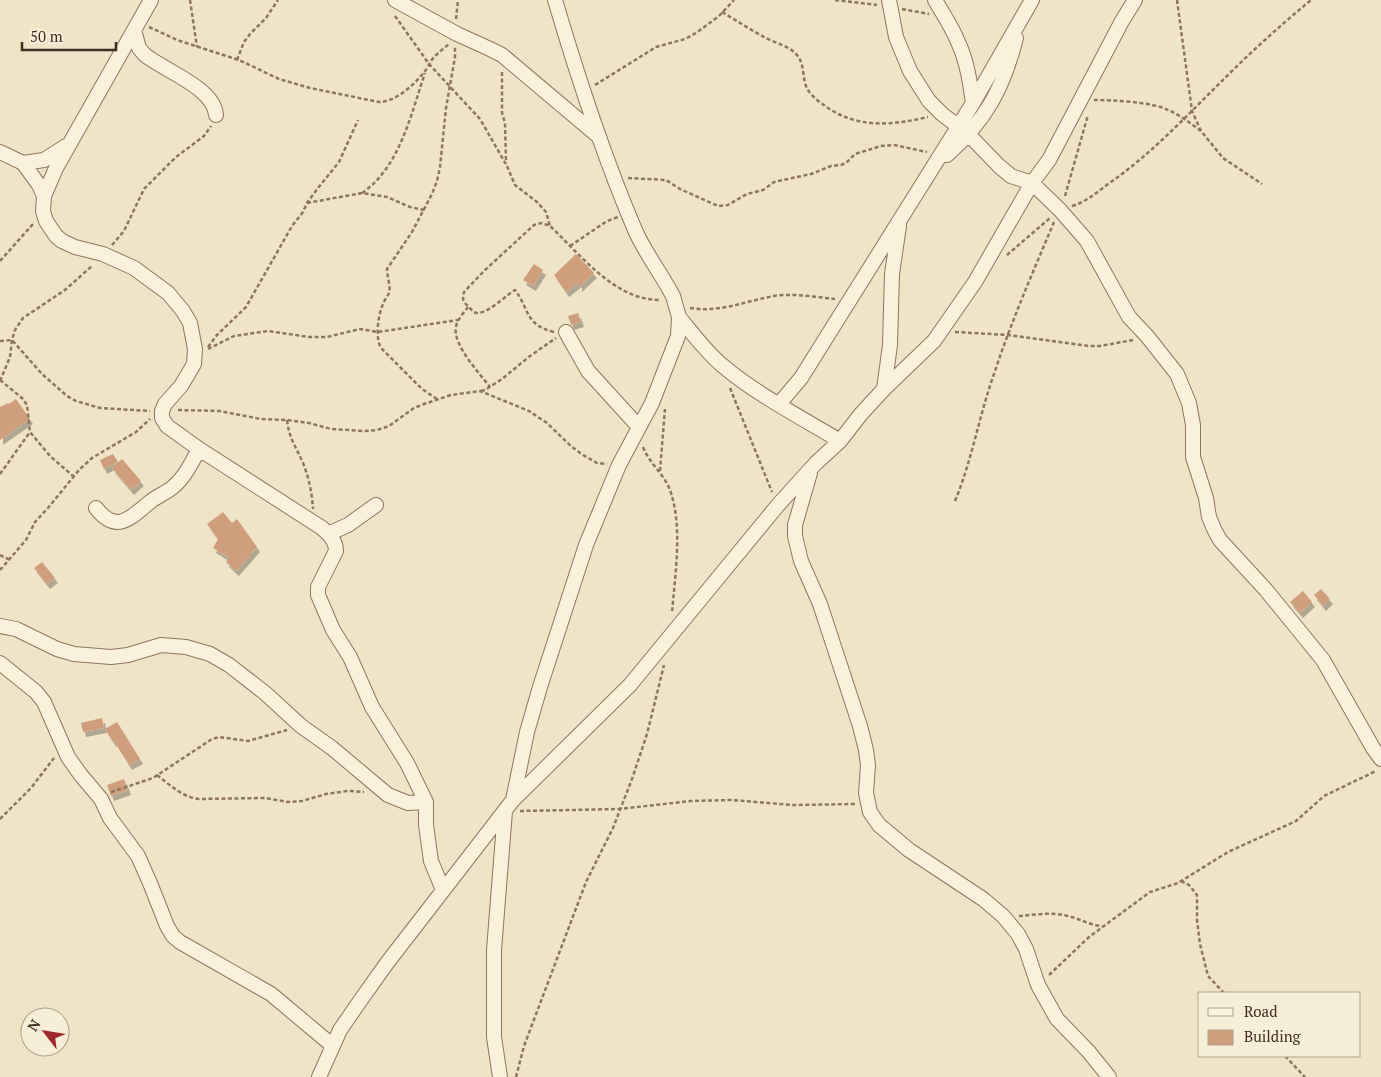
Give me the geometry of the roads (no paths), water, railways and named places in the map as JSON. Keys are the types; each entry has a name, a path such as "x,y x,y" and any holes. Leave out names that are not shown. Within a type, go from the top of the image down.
{"street":[{"path":"151,0 56,168 44,196 43,211 51,229 62,241 75,247 103,254 134,268 174,299 190,323 195,349 194,364 181,386 159,411 169,428 325,531 336,544 336,551 318,587 318,595 333,630 350,657 372,707 407,763 426,802 426,825 431,861 443,890"},
{"path":"395,0 456,35 502,56 598,136"},
{"path":"555,0 583,92 614,177 636,231 677,308 701,345 722,365 742,381 840,441"},
{"path":"935,0 958,40 963,54 969,75 971,106"},
{"path":"932,169 964,130 971,106 1032,0"},
{"path":"319,1077 340,1030 365,993 509,805 630,685 778,505 840,441 884,389 934,342 975,282 1048,160 1135,0"},
{"path":"890,3 896,37 910,71 929,101 941,113 964,130 1011,176 1032,184 1060,210 1087,241 1125,311 1177,374 1189,403 1193,424 1192,457 1206,498 1214,530 1220,540 1266,590 1323,660 1381,759"},
{"path":"780,404 801,378 941,155 964,130 987,112 1010,62 1021,21"},
{"path":"136,26 138,48 144,54 193,85 210,100 216,110 216,115"},
{"path":"941,113 956,113 971,106"},
{"path":"23,163 44,160 71,142"},
{"path":"0,152 23,163 36,180 44,196"},
{"path":"884,389 890,345 892,274 900,220"},
{"path":"500,1077 494,1029 494,950 509,805 527,732 586,545 619,465 663,378 678,336 677,308"},
{"path":"566,332 588,371 638,428"},
{"path":"96,508 110,521 118,522 132,518 152,500 177,483 199,449"},
{"path":"811,469 795,525 795,536 801,560 820,604 860,726 868,764 866,793 870,812 879,825 892,836 983,899 1018,934 1026,949 1038,985 1057,1019 1089,1052 1109,1077"},
{"path":"325,531 348,525 376,505"},
{"path":"0,626 16,629 57,649 74,654 111,657 128,655 161,645 186,646 200,650 229,665 265,692 303,727 332,748 388,795 408,803 426,802"},
{"path":"0,662 36,692 44,702 63,747 80,774 98,795 110,818 138,856 173,936 180,942 271,994 332,1046"}]}
